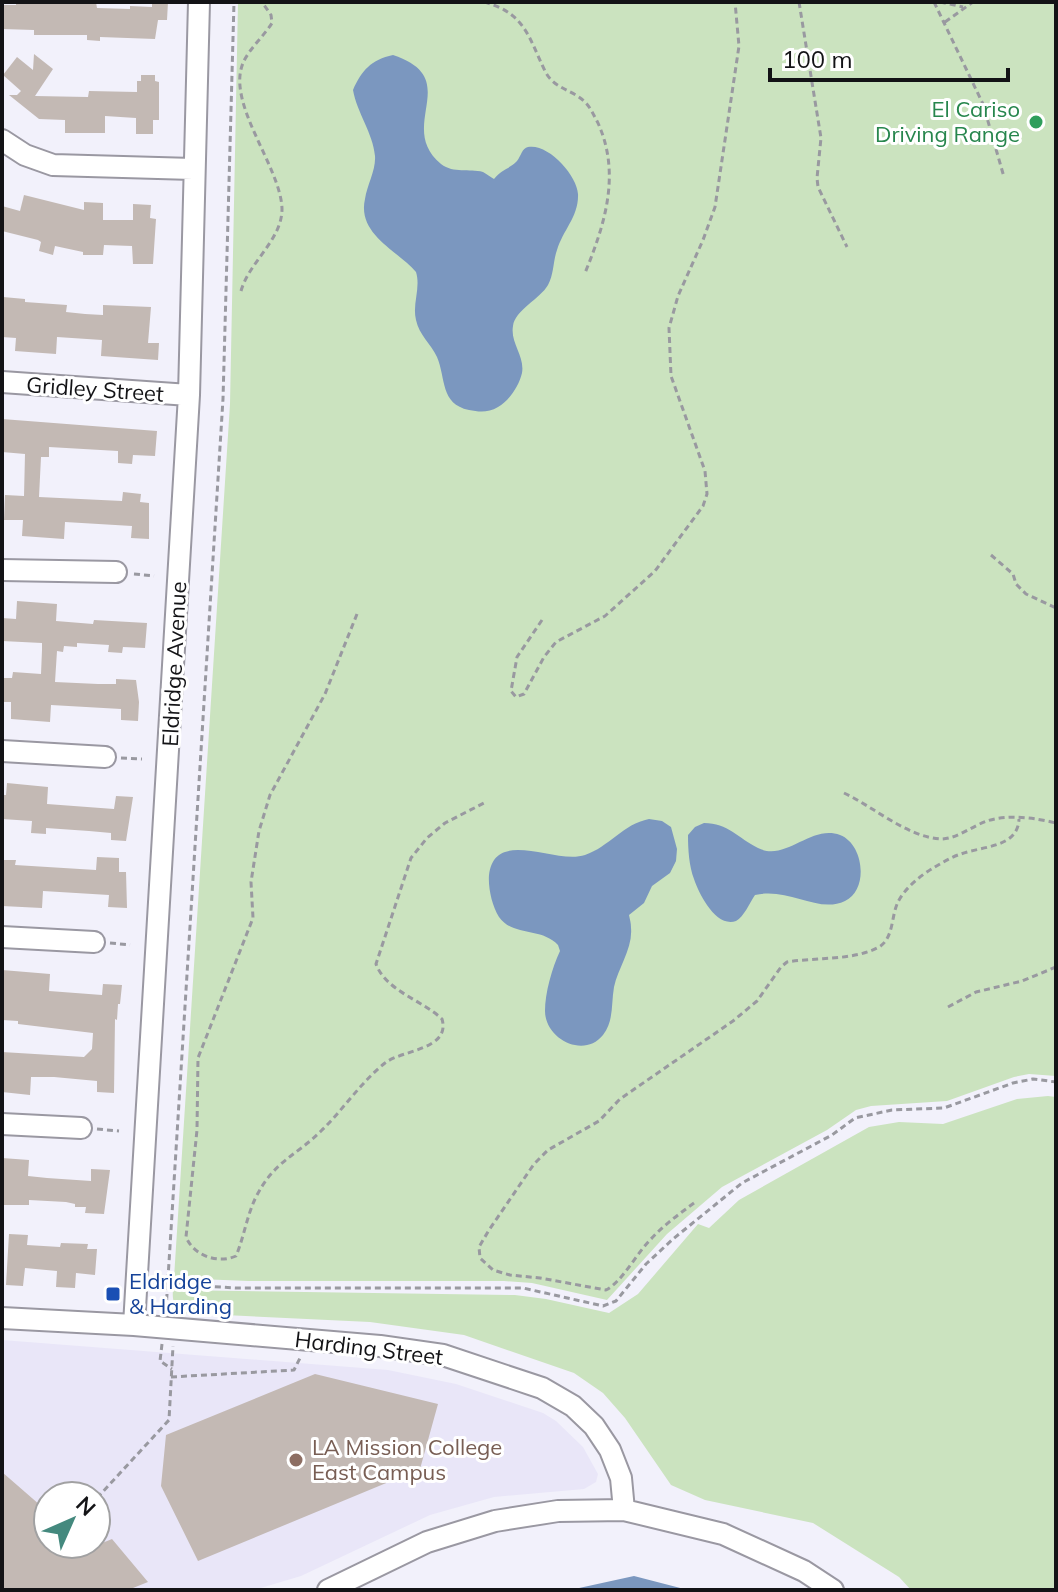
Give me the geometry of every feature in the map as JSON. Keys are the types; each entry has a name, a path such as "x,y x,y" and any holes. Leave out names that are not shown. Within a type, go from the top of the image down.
{"street":[{"name":"Eldridge Avenue","path":"134,1325 189,395 199,2"},
{"path":"2,140 25,155 53,165 193,169"},
{"name":"Gridley Street","path":"2,382 189,395"},
{"path":"2,570 116,572"},
{"path":"2,751 105,757"},
{"path":"2,937 94,942"},
{"path":"2,1124 81,1128"},
{"name":"Harding Street","path":"2,1318 134,1325 380,1346 443,1355 542,1388 573,1406 594,1426 610,1450 621,1478 624,1510"},
{"path":"328,1590 427,1542 495,1521 558,1511 624,1510 723,1534 804,1571 833,1590"}],"path":[{"path":"166,1310 223,399 234,2"},
{"path":"241,291 245,279 280,223 282,209 279,192 242,100 244,61 272,23 271,15 262,2"},
{"path":"484,2 508,12 522,24 530,34 551,81 587,104 603,135 610,174 609,196 605,218 585,273"},
{"path":"542,620 517,657 511,691 516,697 524,694 556,642 612,611 655,571 694,519 707,494 705,471 671,376 669,328 678,296 715,207 739,46 735,2"},
{"path":"799,2 821,138 818,187 847,247"},
{"path":"934,2 983,104 1004,177"},
{"path":"940,2 964,7"},
{"path":"945,22 973,2"},
{"path":"991,555 1013,574 1016,584 1026,594 1056,608"},
{"path":"357,614 325,694 270,795 253,858 253,918 198,1058 197,1130 186,1237 190,1247 200,1254 219,1259 236,1256 256,1197 274,1170 319,1134 343,1104 385,1063 427,1046 442,1034 442,1019 396,988 377,969 376,964 411,858 427,838 445,823 484,803"},
{"path":"844,793 932,838 946,839 989,820 1056,823"},
{"path":"694,1203 651,1238 632,1260 620,1281 606,1290 510,1275 493,1270 480,1258 479,1247 489,1230 534,1164 548,1150 599,1121 620,1099 733,1021 757,1001 787,962 857,954 882,946 888,938 899,900 908,888 956,855 1009,840 1019,828 1019,819"},
{"path":"948,1007 976,992 1022,981 1056,967"},
{"path":"135,1283 235,1288 523,1288 610,1305 622,1295 646,1264 702,1213 742,1183 832,1135 855,1118 892,1110 944,1108 1033,1079 1056,1082"},
{"path":"162,1344 160,1361 172,1369"},
{"path":"112,1482 169,1420 173,1346"},
{"path":"171,1377 294,1370 300,1357"}],"shaded area":[{"name":"LA Mission College East Campus","path":"2,1340 388,1370 456,1384 543,1413 556,1421 583,1447 598,1474 596,1482 584,1489 494,1497 430,1515 301,1576 254,1590 2,1590"}],"green space":[{"path":"238,2 1056,2 1056,1076 1029,1074 947,1101 871,1106 856,1110 827,1130 722,1187 667,1234 607,1300 532,1283 504,1281 174,1278 230,404"},
{"path":"1056,1097 1056,1590 911,1590 899,1577 813,1523 705,1500 671,1485 625,1418 603,1393 574,1373 464,1335 370,1322 183,1313 173,1300 173,1290 515,1295 609,1313 638,1294 698,1224 709,1228 739,1200 869,1127 899,1122 943,1124 1017,1099"}],"water":[{"path":"393,55 414,65 424,77 428,90 424,134 429,149 441,164 451,169 483,172 494,179 515,163 524,149 536,147 560,162 576,186 578,202 557,250 550,281 518,315 513,326 522,367 521,378 510,397 491,410 480,412 460,407 449,396 437,357 416,320 416,272 380,240 367,222 365,199 375,156 353,90 368,67"},
{"path":"649,819 662,821 671,827 677,849 676,861 670,873 652,886 644,903 629,915 630,943 614,987 607,1030 595,1042 586,1045 567,1042 551,1030 545,1011 546,996 560,951 558,945 544,936 512,927 499,917 489,886 494,861 502,853 514,850 558,856 585,855 631,826"},
{"path":"704,823 726,828 768,851 789,847 819,834 840,835 848,840 858,857 858,887 845,901 835,904 814,903 780,894 755,895 739,919 729,922 722,920 704,901 692,874 688,835"},
{"path":"634,1576 688,1590 570,1590"}],"building":[{"path":"16,2 96,2 97,8 130,9 130,6 152,7 152,2 168,2 167,20 158,20 155,39 100,37 100,41 87,40 87,35 34,35 34,30 2,29 2,5 16,5"},
{"path":"34,54 53,69 35,96 88,97 89,91 137,92 137,81 141,81 141,75 155,75 155,81 159,82 159,120 153,120 153,134 136,134 136,118 105,116 105,133 65,133 65,120 39,119 9,95 17,95 21,91 3,75 17,57 33,70"},
{"path":"24,195 84,210 84,202 103,203 103,220 133,220 133,204 151,205 150,218 156,219 153,264 133,264 132,246 104,245 103,255 83,255 83,252 55,246 53,255 39,251 41,242 38,240 2,231 2,206 20,211"},
{"path":"3,297 67,305 66,312 85,314 103,315 103,305 151,307 148,343 159,343 158,360 101,356 102,340 57,337 56,354 15,351 16,338 2,337"},
{"path":"2,419 157,431 155,456 133,455 132,464 118,463 118,451 49,447 49,457 41,457 39,497 122,501 123,492 141,494 140,502 149,503 149,539 131,538 132,526 65,522 64,539 22,536 23,520 4,520 5,495 24,496 25,454 2,452"},
{"path":"17,601 57,604 56,621 147,623 145,648 123,647 122,653 108,652 109,645 77,643 77,647 64,646 63,652 57,651 55,682 116,684 116,679 136,680 138,721 121,720 121,709 51,705 50,722 11,719 11,702 2,702 2,678 12,678 13,672 41,674 42,643 2,641 2,618 16,619"},
{"path":"7,783 48,787 47,804 114,809 116,796 133,797 126,841 111,840 111,833 89,831 46,828 46,834 31,833 32,821 2,819 2,795 6,795"},
{"path":"97,857 119,858 119,872 126,872 127,908 108,907 109,895 43,891 42,908 2,906 2,860 16,860 15,865 96,870"},
{"path":"2,970 50,974 49,991 102,995 103,984 122,985 115,1019 114,1093 97,1092 97,1081 54,1077 31,1077 30,1095 2,1092 2,1052 84,1057 92,1049 93,1033 2,1020"},
{"path":"2,1158 29,1160 28,1176 91,1181 91,1169 110,1170 104,1214 85,1213 86,1207 75,1207 75,1204 66,1202 29,1200 29,1205 2,1205"},
{"path":"9,1234 28,1235 27,1245 60,1247 61,1243 88,1244 87,1249 97,1249 95,1275 76,1273 75,1288 56,1287 57,1271 25,1268 23,1286 6,1285"},
{"path":"315,1374 438,1404 420,1469 198,1561 161,1486 166,1435"},
{"path":"2,1472 32,1498 32,1560 112,1560 112,1539 148,1582 128,1590 2,1590"}],"place":[{"name":"El Cariso Driving Range","path":"1036,122"},
{"name":"Eldridge & Harding","path":"113,1294"},
{"name":"LA Mission College East Campus","path":"296,1460"}]}
